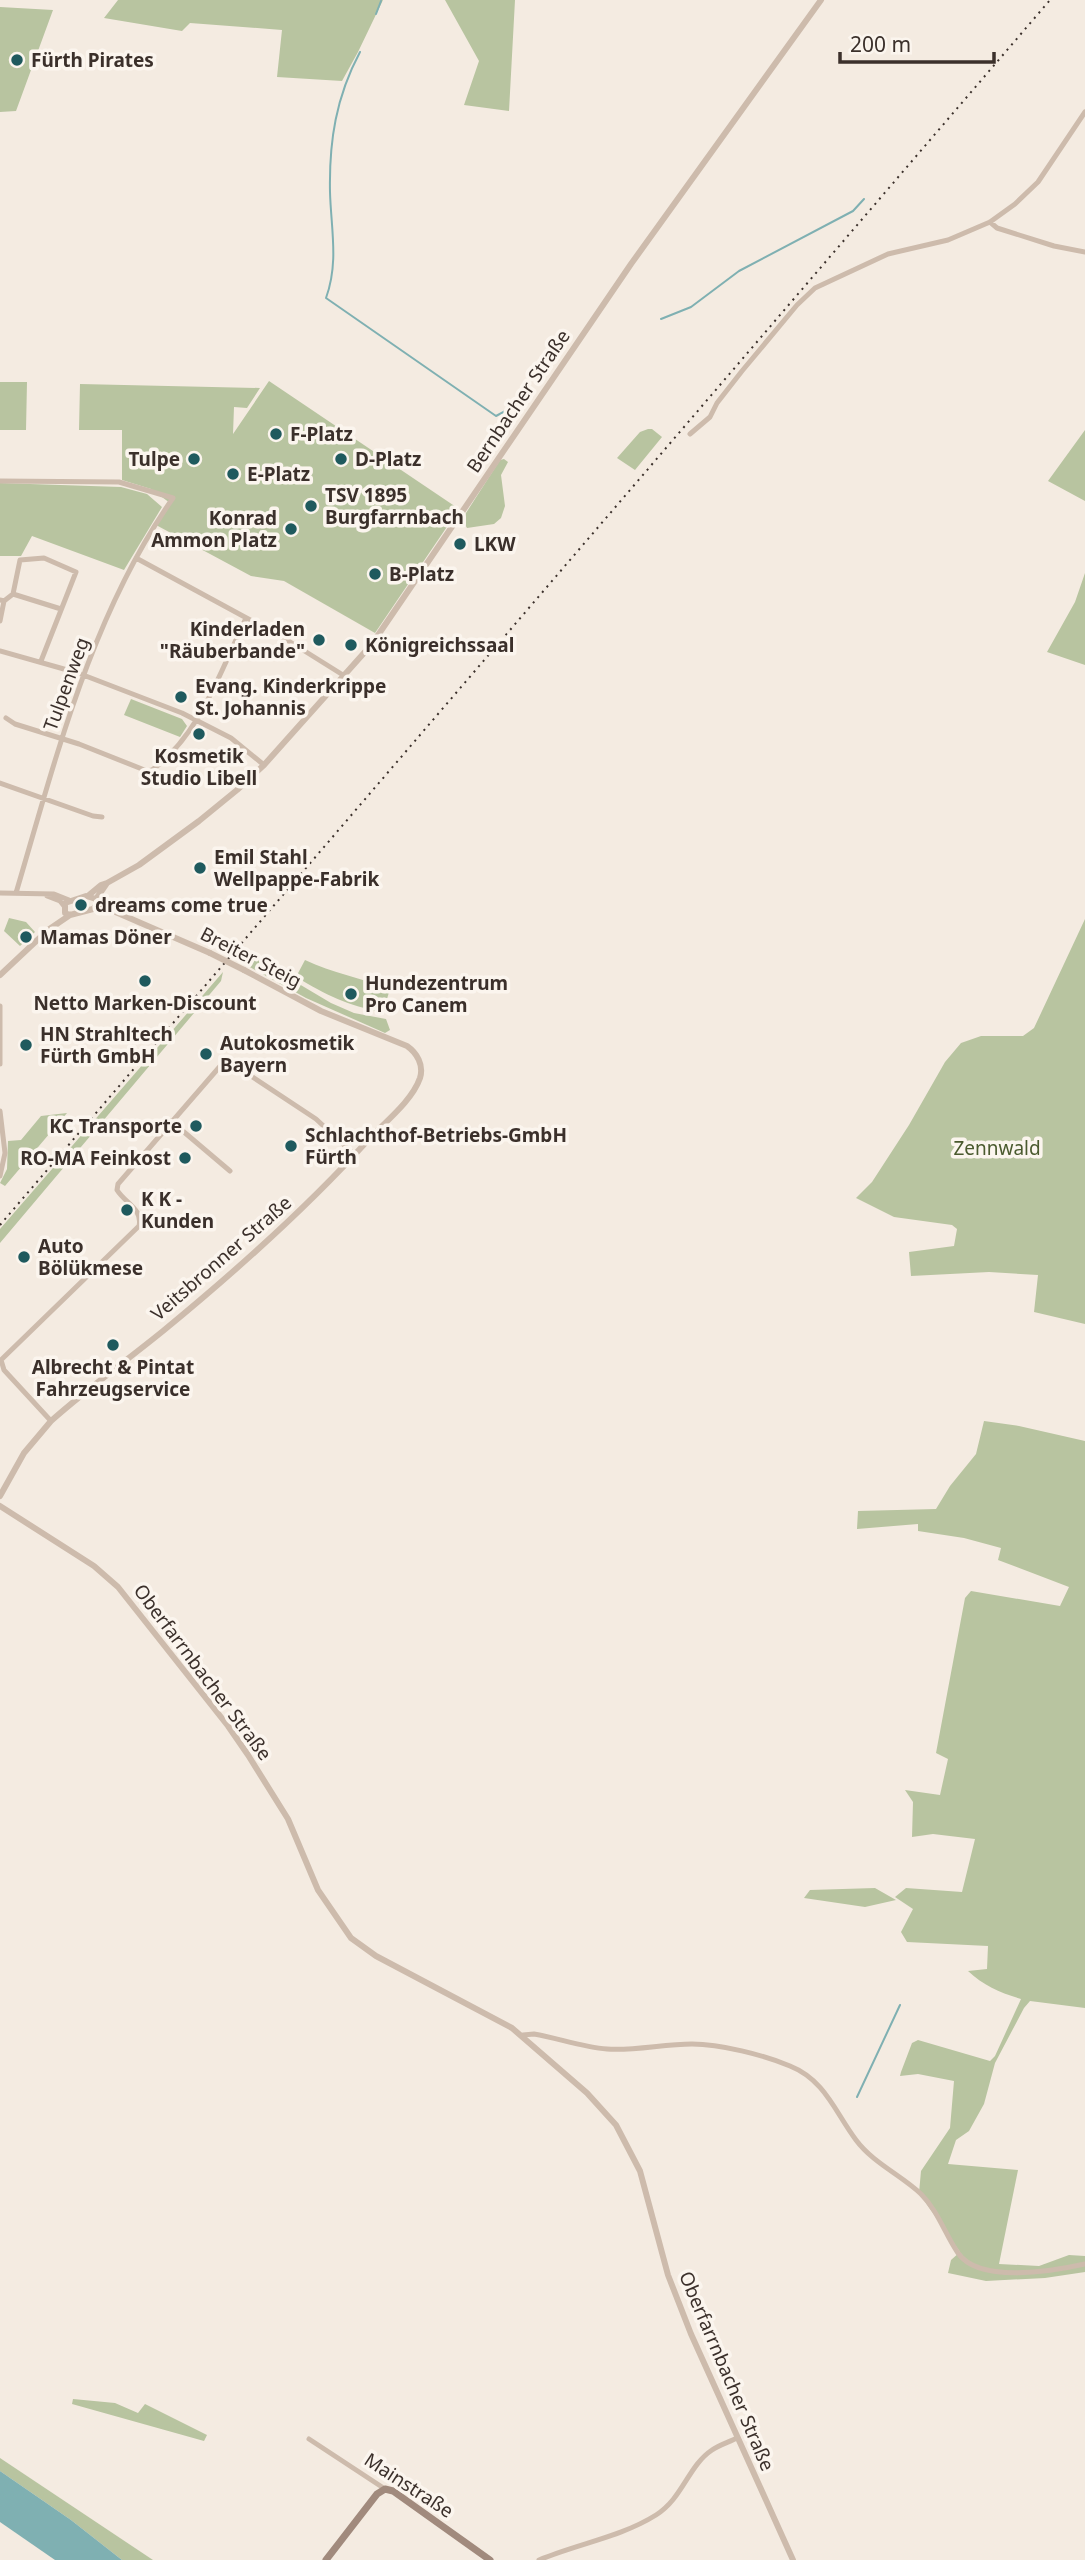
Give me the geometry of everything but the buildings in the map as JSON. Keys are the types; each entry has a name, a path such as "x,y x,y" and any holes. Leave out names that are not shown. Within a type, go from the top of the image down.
{"main road":[{"name":"Mainstraße","path":"385,2489 393,2491 489,2560"},
{"path":"326,2560 377,2494 385,2489"}],"street":[{"name":"Bernbacher Straße","path":"94,902 107,883 139,865 199,821 264,765 369,647 530,410 821,0"},
{"path":"690,434 710,417 717,403 742,371 797,305 815,288 888,254 947,240 990,222 1016,204 1038,182 1085,112"},
{"path":"990,222 997,228 1054,246 1085,252"},
{"name":"Tulpenweg","path":"0,481 118,482 173,498 146,538 112,606 84,676 16,893"},
{"path":"13,594 20,560 44,558 76,572 41,661"},
{"path":"136,558 307,651 343,675"},
{"path":"0,621 2,600 13,594 61,608"},
{"path":"6,718 15,724 147,771 152,770 186,736 197,720 246,618"},
{"path":"0,651 41,661 84,676 197,720 231,738 264,765"},
{"path":"0,783 102,817"},
{"path":"0,893 54,894 67,908"},
{"path":"67,908 94,902"},
{"path":"0,975 48,930 67,908 94,902"},
{"name":"Breiter Steig","path":"94,902 118,915 210,953 321,1011 390,1039"},
{"path":"0,1006 0,1065"},
{"name":"Veitsbronner Straße","path":"0,1496 24,1453 51,1421 230,1275 318,1193 410,1095 421,1074 419,1061 413,1050 390,1039"},
{"path":"51,1421 0,1363 7,1353 139,1226 141,1218 138,1212 119,1195 118,1184 222,1064 227,1061 316,1119 355,1155"},
{"path":"0,1111 5,1153 0,1176"},
{"path":"171,1121 230,1171"},
{"name":"Oberfarrnbacher Straße","path":"0,1506 94,1566 118,1587 248,1755 288,1819 318,1890 351,1938 376,1956 523,2035 603,2108 630,2148 640,2171 668,2275 691,2334 793,2560"},
{"path":"523,2035 534,2034 606,2049 705,2045 789,2065 817,2081 857,2142 922,2196 958,2253 967,2262 976,2267 1025,2273 1085,2264"},
{"name":"Mainstraße","path":"309,2438 385,2489"},
{"path":"539,2560 655,2516 674,2499 712,2449 737,2438"}],"green space":[{"path":"118,0 383,0 342,81 277,77 282,30 190,23 182,31 104,18"},
{"path":"445,0 515,0 509,111 464,105 479,61"},
{"name":"Fürth Pirates","path":"0,7 53,10 16,111 0,112"},
{"name":"TSV 1895 Burgfarrnbach","path":"269,381 459,509 375,633 284,581 251,576 156,525 170,503 151,489 122,480 122,430 79,430 80,384 260,388 247,408 234,407 233,434"},
{"path":"0,382 27,382 26,430 0,430"},
{"path":"648,429 662,437 635,470 617,458 640,432"},
{"path":"1085,430 1085,501 1048,481"},
{"path":"500,460 508,462 501,475 505,506 501,518 494,524 467,528 463,521 466,513"},
{"path":"0,483 121,487 147,494 162,507 124,570 32,536 21,556 0,556"},
{"path":"1085,573 1085,665 1047,652 1075,602"},
{"path":"131,699 182,719 187,726 180,737 124,715"},
{"path":"9,918 26,922 35,932 20,946 4,931"},
{"name":"Zennwald","path":"1085,919 1085,1324 1034,1312 1038,1275 989,1272 911,1276 909,1252 954,1246 957,1229 952,1225 894,1217 856,1198 872,1182 945,1062 961,1043 981,1036 1023,1036 1034,1028"},
{"path":"247,953 331,1003 354,1013 386,1019 390,1030 385,1033 306,998 239,961"},
{"path":"305,960 390,989 383,1012 338,999 296,977"},
{"path":"223,972 221,981 0,1243 0,1229"},
{"path":"67,1113 5,1186 0,1183 7,1169 8,1141 21,1140 41,1116"},
{"path":"984,1421 1085,1441 1085,2008 1030,2001 995,2063 984,2104 969,2131 956,2140 948,2164 1018,2170 999,2264 1039,2266 1069,2255 1085,2256 1085,2272 1045,2278 986,2281 948,2273 951,2260 960,2252 919,2193 921,2171 950,2128 954,2081 918,2074 900,2076 912,2043 918,2040 990,2061 995,2056 1021,1999 993,1988 968,1971 987,1969 988,1946 907,1942 901,1932 913,1909 895,1897 906,1888 962,1892 975,1839 933,1834 912,1837 913,1802 905,1790 940,1795 948,1759 936,1753 965,1598 971,1591 1060,1606 1069,1587 998,1560 1001,1548 964,1538 918,1531 918,1524 857,1529 858,1511 936,1509 950,1486 976,1454"},
{"path":"875,1888 896,1900 865,1907 804,1898 810,1890"},
{"path":"73,2399 115,2403 138,2413 145,2404 207,2435 204,2441 72,2404"},
{"path":"0,2458 153,2560 122,2560 71,2520 0,2471"}],"water":[{"path":"0,2471 71,2520 122,2560 55,2560 0,2522"}],"waterway":[{"path":"376,14 381,1"},
{"path":"360,52 345,86 333,137 330,192 333,258 326,298 496,416 522,402"},
{"path":"661,319 691,307 739,271 853,211 864,199"},
{"path":"857,2097 900,2005"}],"railway":[{"path":"0,1225 1050,0"}],"place":[{"name":"Fürth Pirates","path":"17,60"},
{"name":"F-Platz","path":"276,434"},
{"name":"Tulpe","path":"194,459"},
{"name":"D-Platz","path":"341,459"},
{"name":"E-Platz","path":"233,474"},
{"name":"TSV 1895 Burgfarrnbach","path":"311,506"},
{"name":"Konrad Ammon Platz","path":"291,529"},
{"name":"LKW","path":"460,544"},
{"name":"B-Platz","path":"375,574"},
{"name":"Kinderladen \"Räuberbande\"","path":"319,640"},
{"name":"Königreichssaal","path":"351,645"},
{"name":"Evang. Kinderkrippe St. Johannis","path":"181,697"},
{"name":"Kosmetik Studio Libell","path":"199,734"},
{"name":"Emil Stahl Wellpappe-Fabrik","path":"200,868"},
{"name":"dreams come true","path":"81,905"},
{"name":"Mamas Döner","path":"26,937"},
{"name":"Netto Marken-Discount","path":"145,981"},
{"name":"Hundezentrum Pro Canem","path":"351,994"},
{"name":"HN Strahltech Fürth GmbH","path":"26,1045"},
{"name":"Autokosmetik Bayern","path":"206,1054"},
{"name":"KC Transporte","path":"196,1126"},
{"name":"Schlachthof-Betriebs-GmbH Fürth","path":"291,1146"},
{"name":"RO-MA Feinkost","path":"185,1158"},
{"name":"K K - Kunden","path":"127,1210"},
{"name":"Auto Bölükmese","path":"24,1257"},
{"name":"Albrecht & Pintat Fahrzeugservice","path":"113,1345"}]}
